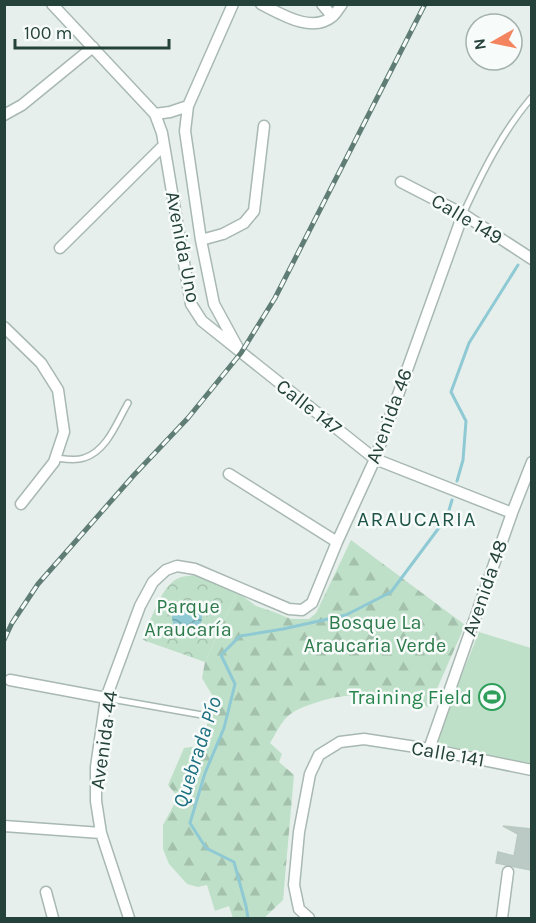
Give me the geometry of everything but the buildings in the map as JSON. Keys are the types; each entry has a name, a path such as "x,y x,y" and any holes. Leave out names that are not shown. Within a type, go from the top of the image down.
{"street":[{"path":"52,4 155,114 188,106"},
{"name":"Avenida Uno","path":"233,4 188,106 185,131 201,240 214,304 242,354"},
{"path":"261,4 288,18 302,22 321,22 332,16 342,4"},
{"path":"322,4 332,16"},
{"path":"4,114 22,105 93,47"},
{"path":"168,112 176,118 185,131"},
{"path":"162,133 164,118 168,112"},
{"name":"Avenida Uno","path":"155,114 162,133 191,304 202,321 242,354"},
{"path":"201,240 223,234 244,223 254,211 264,126"},
{"path":"60,248 164,145"},
{"name":"Calle 149","path":"401,182 463,214 531,259"},
{"name":"Avenida 46","path":"165,570 177,566 195,569 289,609 302,610 312,603 375,459 463,214"},
{"path":"4,327 41,363 58,390 64,432 54,462 21,504"},
{"name":"Calle 147","path":"242,354 375,459 512,513"},
{"name":"Avenida 48","path":"429,749 531,462"},
{"path":"229,474 337,542"},
{"name":"Avenida 44","path":"129,918 101,833 96,801 96,767 106,698 140,606 153,582 165,570"},
{"path":"10,680 106,698"},
{"name":"Calle 141","path":"309,918 299,909 294,885 299,832 310,774 319,754 340,742 364,739 429,749 531,770"},
{"path":"4,826 101,833"},
{"path":"502,918 508,872"},
{"path":"46,892 53,918"}],"lane":[{"path":"463,214 483,173 517,115 531,97"},
{"path":"56,458 74,460 85,458 96,452 105,443 128,403"},
{"path":"106,698 202,715"}],"green space":[{"name":"Bosque La Araucaria Verde","path":"351,540 465,625 429,707 387,697 346,696 314,703 291,714 283,722 270,743 282,754 279,762 294,775 283,900 264,918 233,918 229,906 215,911 207,885 198,887 187,884 169,864 163,849 163,825 178,797 168,785 184,748 204,745 212,695 202,678 205,662 237,592 256,606 291,619 309,619 316,613"},
{"name":"Parque Araucaría","path":"199,575 237,592 205,662 143,640 156,607 169,585 181,577"},
{"name":"Training Field","path":"479,632 531,648 531,768 433,746"}],"water":[{"path":"187,602 198,606 202,617 198,628 187,632 176,628 172,617 176,606"}],"waterway":[{"name":"Quebrada Pío","path":"457,481 463,460 466,421 451,392 469,343 518,265"},
{"name":"Quebrada Pío","path":"248,918 234,862 206,848 190,823 205,773 224,728 235,684 221,655 240,636 346,615 391,592 447,517 452,500"}],"railway":[{"path":"4,640 12,623 38,584 134,475 188,418 241,353 275,298 425,4"}],"place":[{"name":"Training Field","path":"492,697"}],"district":[{"name":"ARAUCARIA","path":"417,519"}]}
